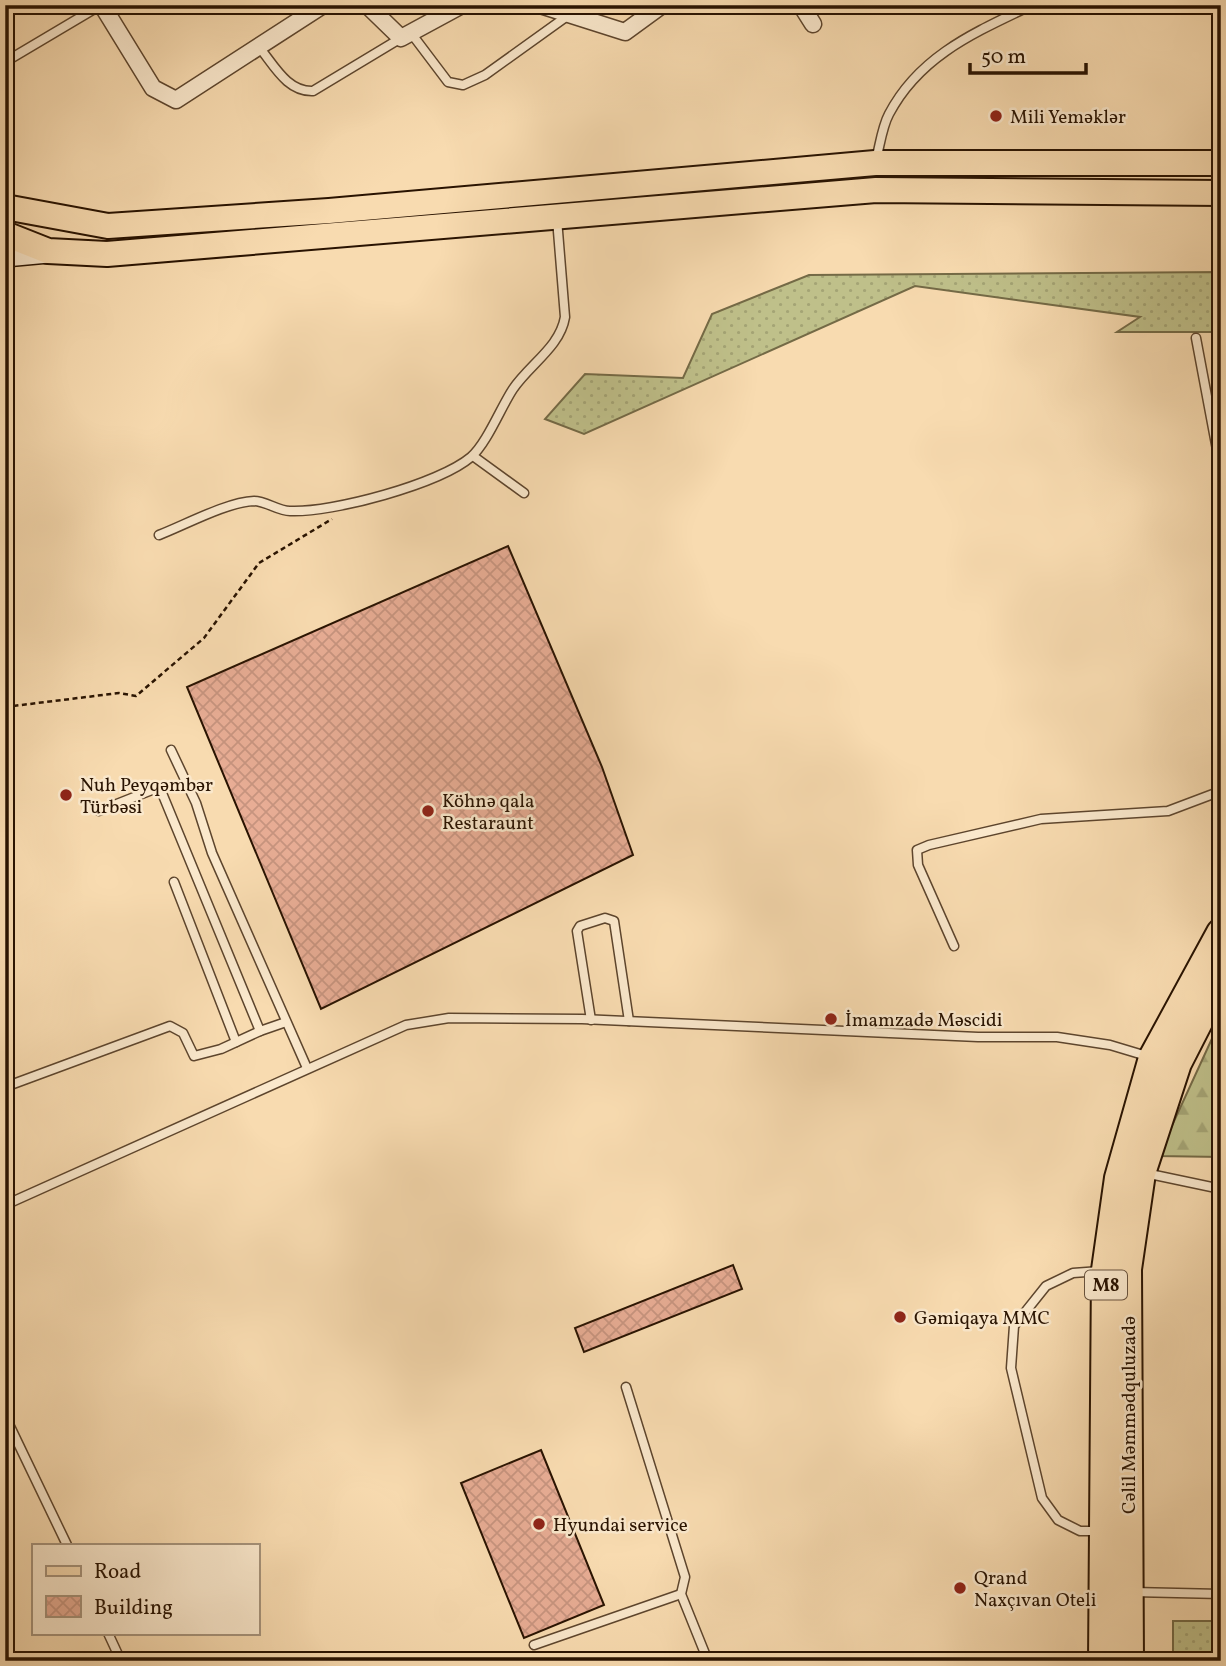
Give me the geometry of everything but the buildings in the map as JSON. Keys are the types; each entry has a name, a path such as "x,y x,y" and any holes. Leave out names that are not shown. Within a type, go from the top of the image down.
{"highway":[{"name":"M8","path":"1117,1269 1119,1178 1153,1058 1217,946"},
{"name":"Cəlil Məmmədquluzadə","path":"1129,1661 1129,1592 1115,1531 1117,1269 1141,1173 1177,1063 1221,976"},
{"name":"M8","path":"1103,1661 1115,1531"}],"main road":[{"path":"5,207 108,226 329,211 875,163 1221,163"},
{"path":"5,254 48,251 107,254 876,190 1221,193"},
{"path":"5,234 48,251"}],"street":[{"path":"101,5 153,88 176,100 323,5"},
{"path":"367,5 406,35 462,5"},
{"path":"540,5 625,32 662,5"},
{"path":"801,5 813,24"}],"lane":[{"path":"6,59 101,5"},
{"path":"875,163 888,114 915,78 956,41 1032,5"},
{"path":"259,47 291,86 301,92 313,91 406,35 448,82 463,86 485,75 570,14"},
{"path":"159,535 256,501 288,511 346,505 388,495 472,456 514,387 558,340 563,331 565,317 556,216"},
{"path":"1196,338 1221,471"},
{"path":"472,456 524,493"},
{"path":"171,750 196,803 212,853 307,1068"},
{"path":"99,811 152,790 163,793 260,1031"},
{"path":"954,946 918,865 917,850 1041,819 1168,811 1221,791"},
{"path":"174,882 236,1042"},
{"path":"591,1020 578,931 580,926 611,918 614,921 629,1021"},
{"path":"5,1205 406,1025 449,1018 629,1021 978,1037 1057,1037 1110,1045 1153,1058"},
{"path":"5,1087 170,1026 183,1033 194,1056 286,1022"},
{"path":"1141,1173 1221,1189"},
{"path":"1115,1531 1080,1531 1058,1520 1042,1498 1011,1368 1014,1326 1046,1286 1073,1273 1117,1269"},
{"path":"626,1387 685,1577 681,1594 708,1661"},
{"path":"5,1416 67,1544"},
{"path":"1129,1592 1221,1594"},
{"path":"534,1645 681,1594"},
{"path":"108,1634 121,1661"}],"path":[{"path":"5,707 119,693 136,696 204,638 259,563 307,535"}],"green space":[{"path":"1221,272 1221,332 1117,332 1140,317 915,286 584,434 545,419 585,374 683,378 712,314 809,275"},
{"path":"1221,1019 1221,1157 1158,1156"},
{"path":"1173,1621 1221,1621 1221,1653 1173,1653"}],"place":[{"name":"Mili Yeməklər","path":"996,116"},
{"name":"Nuh Peyqəmbər Türbəsi","path":"66,795"},
{"name":"Köhnə qala Restaraunt","path":"428,811"},
{"name":"İmamzadə Məscidi","path":"831,1019"},
{"name":"Gəmiqaya MMC","path":"900,1317"},
{"name":"Hyundai service","path":"539,1524"},
{"name":"Qrand Naxçıvan Oteli","path":"960,1588"}]}
